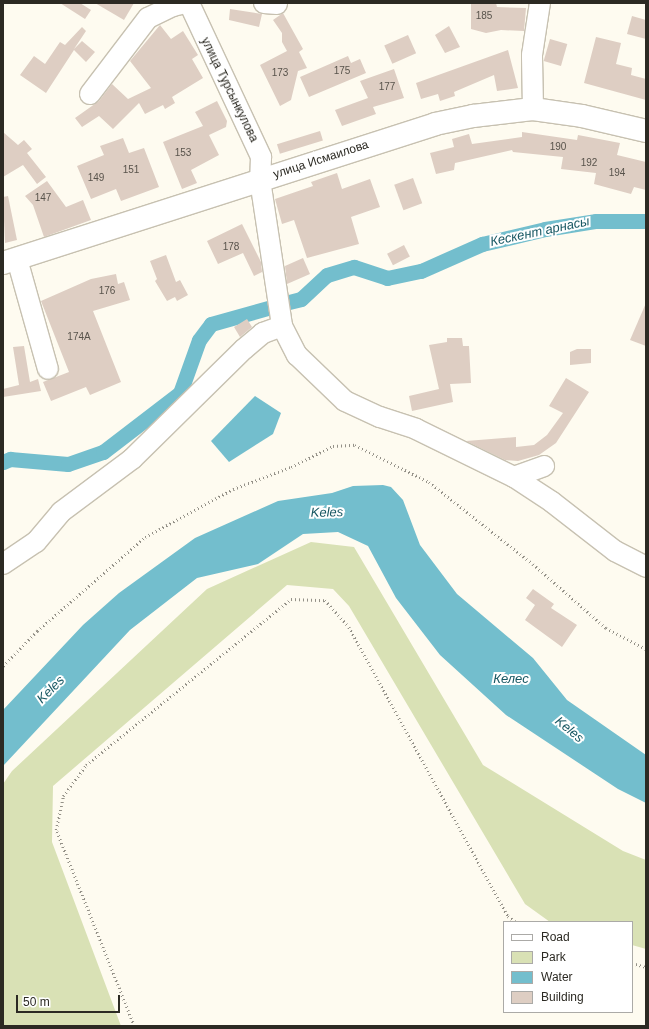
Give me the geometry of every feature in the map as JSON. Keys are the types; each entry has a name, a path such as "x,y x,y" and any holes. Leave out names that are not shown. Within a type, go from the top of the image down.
{"main road":[{"name":"улица Исмаилова","path":"14,267 260,180 435,124 510,110 533,109 582,116 646,131"}],"street":[{"path":"90,94 148,18 173,6 185,3"},
{"name":"улица Турсынкулова","path":"189,3 261,158 260,180 282,326 297,355 345,401 380,417 416,429 514,477 552,502 615,551 646,567"},
{"path":"533,109 532,55 540,3"},
{"path":"14,267 48,369"},
{"path":"3,564 36,542 61,512 132,459 255,340 282,326"},
{"path":"514,477 544,466"}],"path":[{"path":"3,666 36,631 145,537 232,489 291,467 333,446 355,445 428,482 533,564 606,628 646,649"},
{"path":"134,1026 56,830 63,796 86,765 291,599 325,600 349,627 508,916 515,921"},
{"path":"633,963 646,967"}],"green space":[{"path":"311,542 354,547 483,765 623,851 646,860 646,949 633,945 633,921 549,921 525,904 349,606 333,589 287,585 53,786 52,842 121,1026 3,1026 3,784 12,771 207,589"}],"water":[{"path":"255,396 281,413 273,434 229,462 211,441"},
{"name":"Келес","path":"383,485 391,487 403,500 420,545 457,594 533,658 567,700 646,755 646,803 618,789 506,715 440,655 396,598 368,546 338,532 303,534 258,564 197,578 130,630 3,766 3,710 83,625 119,593 195,538 278,501 332,493 353,486"}],"building":[{"path":"60,3 80,3 91,10 85,19"},
{"path":"95,3 134,3 124,20"},
{"path":"471,3 496,3 497,7 526,8 524,31 501,30 486,33 471,29"},
{"path":"230,9 262,14 259,27 229,20"},
{"path":"283,13 303,49 299,52 307,68 298,71 291,100 280,106 260,65 287,51 282,42 282,33 273,20"},
{"path":"632,16 646,20 646,39 627,34"},
{"path":"160,25 171,39 183,31 198,55 192,59 203,78 172,97 175,103 165,109 163,105 145,114 139,103 113,129 99,116 82,127 75,118 99,101 112,84 128,99 151,88 130,61"},
{"path":"449,26 460,47 445,53 435,35"},
{"path":"82,27 86,31 74,49 82,41 95,52 86,62 74,50 46,93 20,75 34,56 45,64 60,42 65,45"},
{"path":"408,35 416,53 392,64 384,46"},
{"path":"596,37 621,43 616,64 632,68 631,75 646,79 646,100 584,83"},
{"path":"550,39 567,44 561,66 544,61"},
{"path":"508,50 518,88 497,91 494,75 454,92 455,96 440,101 438,94 421,99 416,83"},
{"path":"348,56 351,63 360,59 366,73 309,97 300,77"},
{"path":"394,69 404,98 373,107 376,114 342,126 335,110 368,98 360,81"},
{"path":"217,101 227,121 226,127 209,135 219,155 191,170 197,183 182,189 163,142 203,126 195,112"},
{"path":"320,131 323,141 280,154 277,144"},
{"path":"3,132 18,145 24,140 32,149 27,153 46,177 37,184 23,165 3,177"},
{"path":"522,132 577,140 578,135 620,143 617,155 646,162 646,190 634,187 631,194 594,184 596,173 561,169 563,157 513,152 512,150 455,163 454,170 436,174 430,153 454,147 452,139 469,134 472,144 522,137"},
{"path":"123,138 129,153 144,148 159,187 121,201 116,189 91,199 77,166 104,155 100,146"},
{"path":"337,173 342,189 370,179 380,207 351,217 359,244 307,258 294,220 282,224 275,199 313,186 311,182"},
{"path":"413,178 422,203 403,210 394,185"},
{"path":"47,181 66,207 83,200 91,220 44,237 33,205 25,196"},
{"path":"8,196 17,240 5,243 3,197"},
{"path":"242,224 261,262 262,272 254,276 243,253 218,264 207,241"},
{"path":"404,245 410,257 393,265 387,254"},
{"path":"166,255 176,282 180,280 188,295 177,301 175,297 167,301 155,281 157,279 150,261"},
{"path":"303,258 310,274 287,284 285,266"},
{"path":"116,274 118,284 124,282 130,300 93,311 121,382 90,395 86,387 51,401 43,382 69,372 41,301 91,279"},
{"path":"646,303 646,346 630,340"},
{"path":"247,319 252,327 240,337 234,327"},
{"path":"447,338 462,338 463,346 469,346 471,383 450,384 453,402 412,411 409,396 439,389 429,345 447,342"},
{"path":"24,346 30,382 38,379 41,391 3,397 3,389 19,385 13,347"},
{"path":"577,349 591,349 591,363 570,365 570,352"},
{"path":"566,378 589,392 556,443 539,455 518,461 505,460 466,441 516,437 516,447 534,445 547,435 563,413 549,406"},
{"path":"533,589 554,604 551,608 577,625 562,647 525,620 535,605 526,598"}],"waterway":[{"name":"Кескент арнасы","path":"285,303 301,299 327,275 354,267 387,278 421,271 482,244 545,229 596,221 646,221"},
{"name":"Кескент арнасы","path":"3,462 10,459 68,464 103,452 180,393 199,340 211,324 275,306"}],"water label":[{"name":"Keles","path":"327,513"},
{"name":"Keles","path":"51,690"},
{"name":"Keles","path":"569,730"}]}
